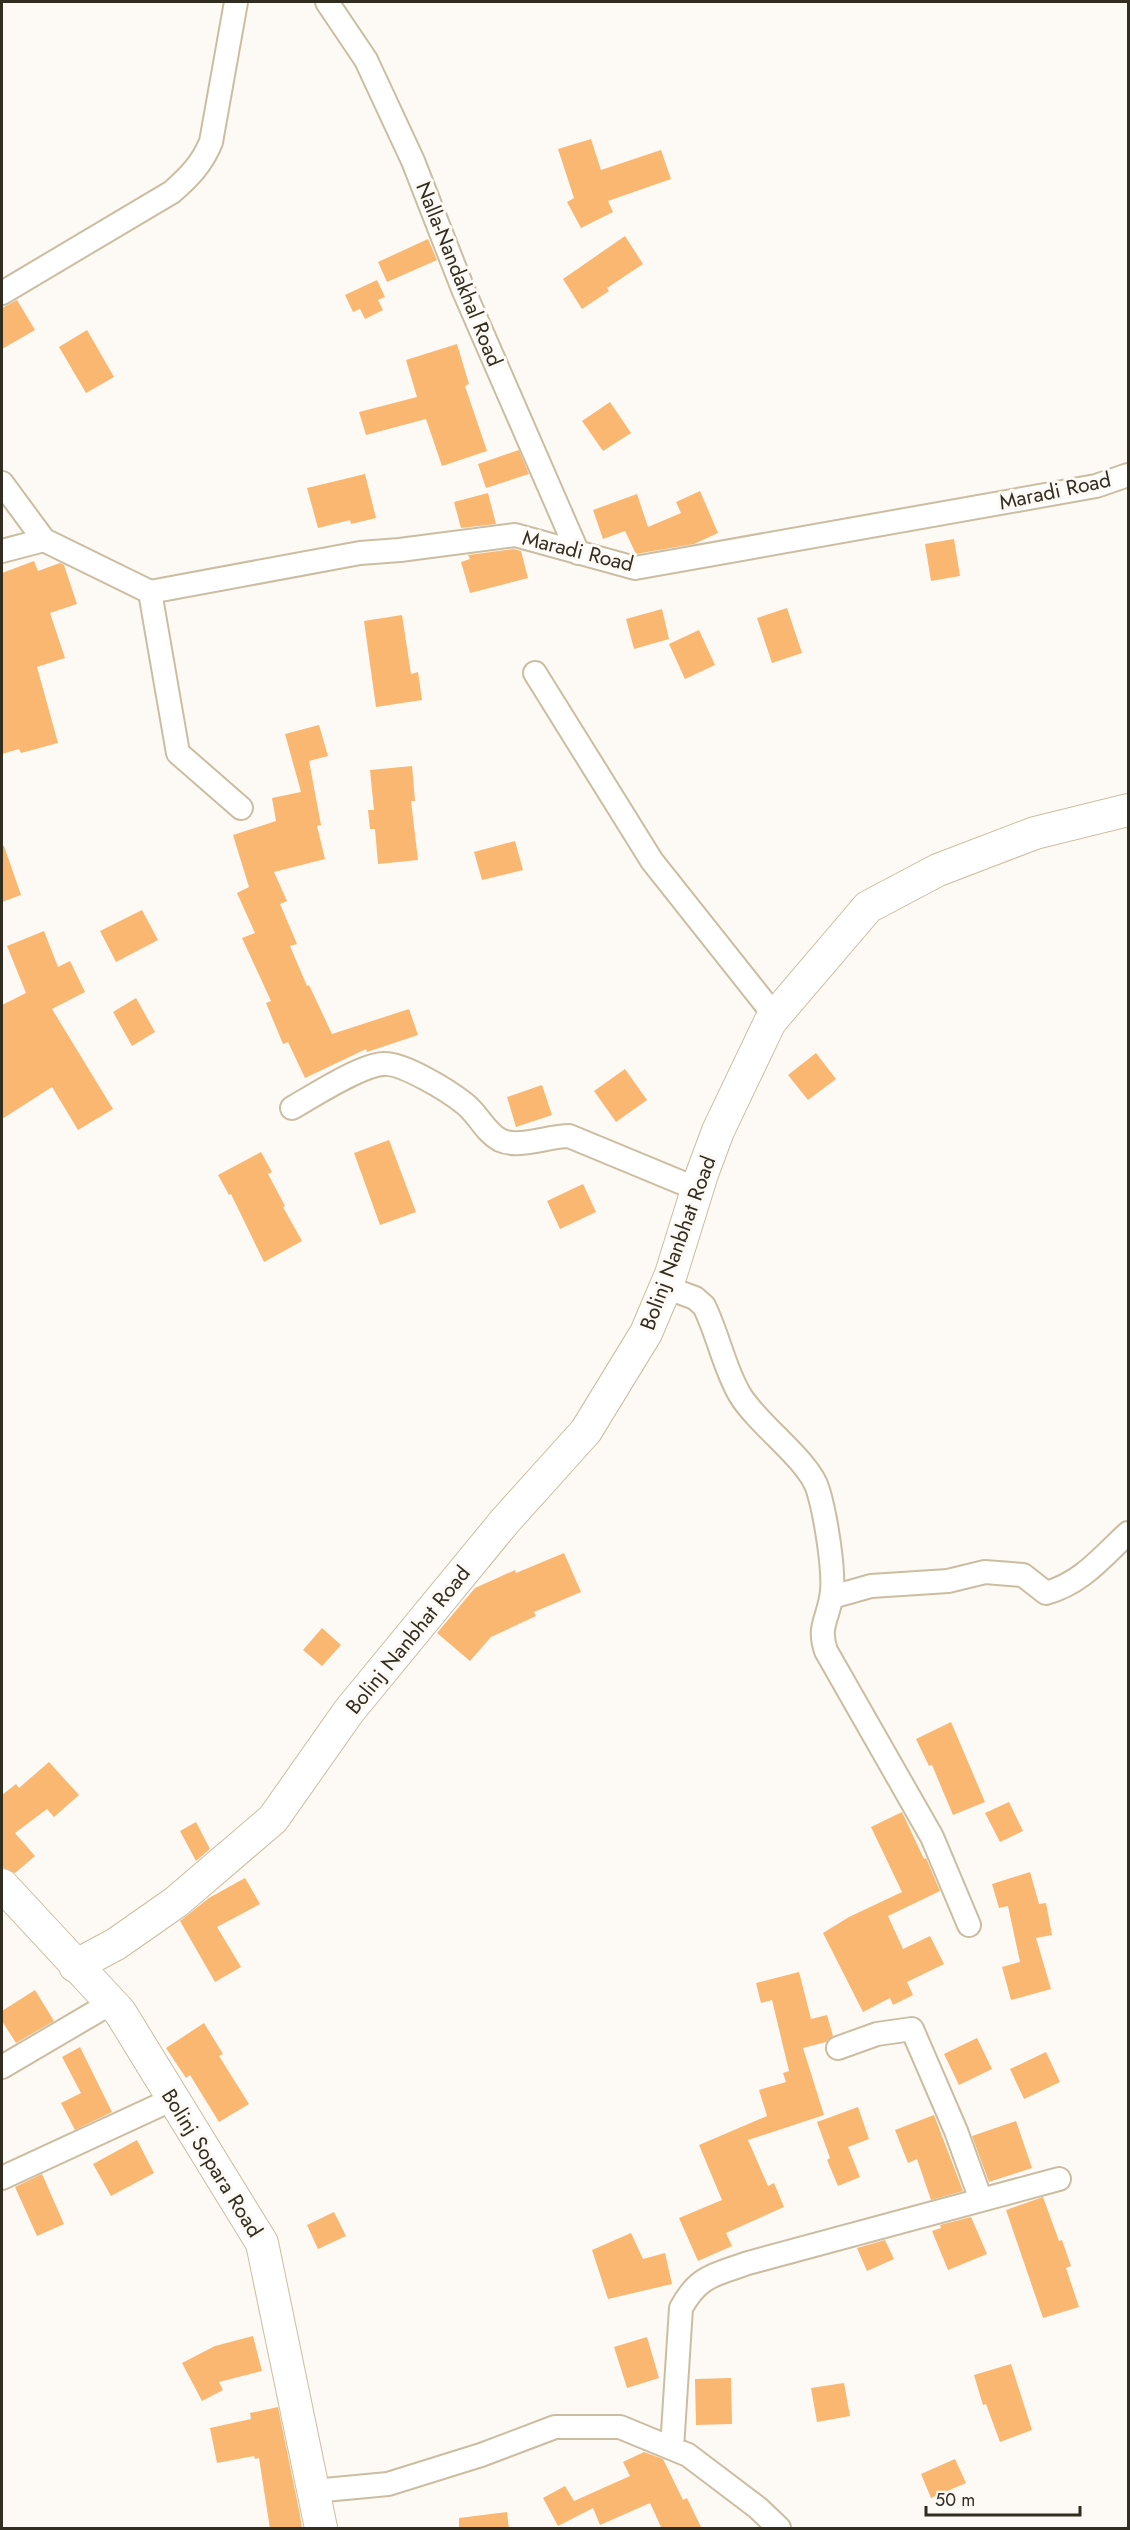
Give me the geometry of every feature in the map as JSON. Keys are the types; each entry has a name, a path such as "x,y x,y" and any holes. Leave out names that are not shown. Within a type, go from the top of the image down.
{"street":[{"path":"2,293 172,192 194,172 211,142 236,2"},
{"name":"Nalla-Nandakhal Road","path":"327,2 366,60 413,161 463,289 578,553"},
{"name":"Maradi Road","path":"150,592 360,553 411,549 515,535 634,568 1096,486 1128,475"},
{"path":"2,483 44,540 150,592 178,753 241,808"},
{"path":"2,551 44,540"},
{"path":"536,673 652,861 775,1016"},
{"name":"Bolinj Nanbhat Road","path":"75,1966 116,1944 176,1902 273,1819 349,1711 505,1521 586,1431 646,1333 665,1287 718,1131 740,1081 775,1016 868,907 938,870 1035,833 1128,810"},
{"path":"292,1108 365,1069 383,1064 403,1066 465,1104 490,1132 501,1140 516,1143 552,1136 568,1136 698,1190"},
{"path":"665,1287 695,1298 704,1306 740,1395 762,1424 814,1479 819,1491 830,1559 832,1597 822,1626 826,1651 932,1837 969,1925"},
{"path":"832,1597 871,1586 948,1581 986,1572 1023,1575 1046,1593 1065,1588 1082,1577 1128,1533"},
{"name":"Bolinj Sopara Road","path":"2,1886 120,2012 262,2243 321,2529"},
{"path":"2,2067 111,2003"},
{"path":"837,2048 877,2034 912,2030 956,2131 981,2200"},
{"path":"2,2178 173,2099"},
{"path":"672,2448 681,2308 692,2288 713,2275 748,2263 1059,2179"},
{"path":"314,2491 388,2484 482,2455 555,2427 620,2427 688,2455 758,2508 779,2529"}],"building":[{"path":"591,139 601,170 661,150 671,179 608,201 613,212 581,228 567,202 574,198 558,149"},
{"path":"625,236 643,264 607,288 609,291 582,309 563,279"},
{"path":"428,239 437,260 387,282 378,262"},
{"path":"377,280 385,297 378,300 383,310 365,319 360,309 353,312 345,295"},
{"path":"17,300 35,330 2,349 2,308"},
{"path":"87,330 114,377 86,393 59,347"},
{"path":"457,344 469,384 465,386 487,451 442,466 426,419 366,435 359,412 417,397 406,360"},
{"path":"610,402 631,433 603,451 582,421"},
{"path":"519,450 529,474 486,488 478,464"},
{"path":"365,474 376,518 351,524 350,520 318,528 307,488"},
{"path":"700,491 718,533 694,544 636,554 625,531 603,539 593,510 637,494 648,527 681,513 676,502"},
{"path":"488,493 496,524 461,528 454,502"},
{"path":"954,539 960,576 931,581 925,544"},
{"path":"514,549 521,551 528,578 470,593 461,562 470,559 468,555"},
{"path":"34,561 38,571 60,563 64,565 77,604 50,613 65,658 37,667 58,743 21,753 19,749 2,754 2,573"},
{"path":"787,608 802,653 772,663 757,618"},
{"path":"662,609 669,639 634,649 626,619"},
{"path":"402,615 411,674 418,672 422,700 376,707 364,621"},
{"path":"699,630 715,665 685,679 669,644"},
{"path":"319,725 328,756 309,761 321,825 317,826 325,859 274,872 287,901 280,904 297,944 290,946 307,986 309,985 332,1034 409,1009 418,1035 367,1052 366,1049 305,1078 288,1042 283,1044 266,1003 271,1001 242,938 255,933 237,893 249,887 233,835 276,821 272,798 301,792 285,734"},
{"path":"412,766 415,801 411,801 418,860 378,864 375,829 370,829 368,810 374,810 370,770"},
{"path":"515,841 523,870 482,880 474,852"},
{"path":"2,846 4,846 21,895 2,902"},
{"path":"142,910 158,940 116,962 100,931"},
{"path":"44,931 58,967 70,961 85,992 52,1009 113,1109 78,1130 52,1087 2,1119 2,1005 26,993 7,946"},
{"path":"136,998 155,1032 132,1046 113,1012"},
{"path":"816,1053 836,1079 808,1100 788,1075"},
{"path":"625,1069 647,1100 616,1122 594,1091"},
{"path":"542,1085 552,1115 516,1127 507,1097"},
{"path":"389,1140 416,1212 380,1225 354,1153"},
{"path":"261,1152 272,1172 268,1174 285,1206 283,1207 302,1241 264,1262 231,1194 229,1195 218,1175"},
{"path":"583,1184 596,1212 560,1229 547,1201"},
{"path":"564,1553 581,1592 534,1612 536,1616 491,1637 470,1661 437,1633 475,1588 515,1570 516,1573"},
{"path":"322,1628 341,1645 322,1666 303,1650"},
{"path":"951,1722 985,1802 953,1815 932,1765 929,1766 916,1739"},
{"path":"49,1762 79,1795 54,1817 47,1809 15,1833 35,1856 15,1873 2,1867 2,1795 16,1784 19,1788"},
{"path":"1009,1802 1023,1831 1000,1842 985,1813"},
{"path":"902,1812 940,1891 888,1916 903,1949 930,1936 944,1964 907,1982 913,1995 893,2005 890,1998 863,2012 823,1933 849,1917 902,1892 871,1827"},
{"path":"196,1822 210,1849 196,1861 180,1831"},
{"path":"1030,1872 1039,1904 1046,1903 1052,1935 1036,1938 1051,1989 1011,2000 1002,1967 1020,1962 1008,1906 999,1908 992,1884"},
{"path":"245,1878 260,1904 217,1927 241,1967 215,1982 180,1921 209,1898"},
{"path":"799,1972 811,2019 827,2015 833,2036 826,2042 803,2048 824,2115 748,2140 768,2186 774,2183 784,2207 726,2233 732,2246 698,2261 679,2218 722,2200 699,2145 767,2116 759,2090 786,2082 783,2073 789,2071 772,2000 761,2003 756,1983"},
{"path":"35,1990 54,2021 16,2043 2,2021 2,2011"},
{"path":"204,2023 223,2054 219,2056 249,2104 219,2122 190,2075 186,2078 166,2048"},
{"path":"977,2038 992,2069 959,2085 944,2054"},
{"path":"80,2047 112,2112 75,2130 61,2103 81,2093 62,2057"},
{"path":"1046,2052 1060,2082 1024,2099 1010,2069"},
{"path":"858,2107 869,2139 848,2147 860,2177 838,2186 827,2160 830,2158 817,2122"},
{"path":"934,2115 963,2191 931,2200 917,2159 908,2163 895,2130"},
{"path":"1016,2121 1032,2168 989,2182 972,2136"},
{"path":"137,2140 154,2173 111,2196 93,2164"},
{"path":"42,2174 64,2224 37,2236 15,2187"},
{"path":"1043,2197 1071,2266 1066,2268 1079,2307 1043,2318 1006,2210"},
{"path":"334,2212 346,2236 318,2249 307,2225"},
{"path":"971,2217 987,2254 948,2270 932,2231 941,2228 940,2225"},
{"path":"631,2233 643,2259 665,2253 672,2284 608,2299 592,2250"},
{"path":"885,2240 894,2259 867,2271 857,2248"},
{"path":"253,2336 262,2371 219,2382 223,2390 202,2401 182,2363 215,2346"},
{"path":"647,2337 659,2378 627,2388 614,2347"},
{"path":"1011,2364 1032,2430 1000,2442 986,2404 983,2405 974,2375"},
{"path":"731,2378 732,2424 696,2425 695,2379"},
{"path":"844,2383 850,2416 817,2422 811,2388"},
{"path":"278,2407 302,2529 270,2529 259,2458 255,2459 254,2456 217,2463 210,2428 251,2419 250,2413"},
{"path":"644,2452 663,2459 683,2500 687,2498 702,2529 662,2529 650,2503 600,2525 593,2508 558,2526 543,2498 565,2486 574,2501 630,2476 623,2462"},
{"path":"955,2459 966,2483 931,2498 921,2474"},
{"path":"507,2512 509,2529 459,2529 459,2518"}]}
